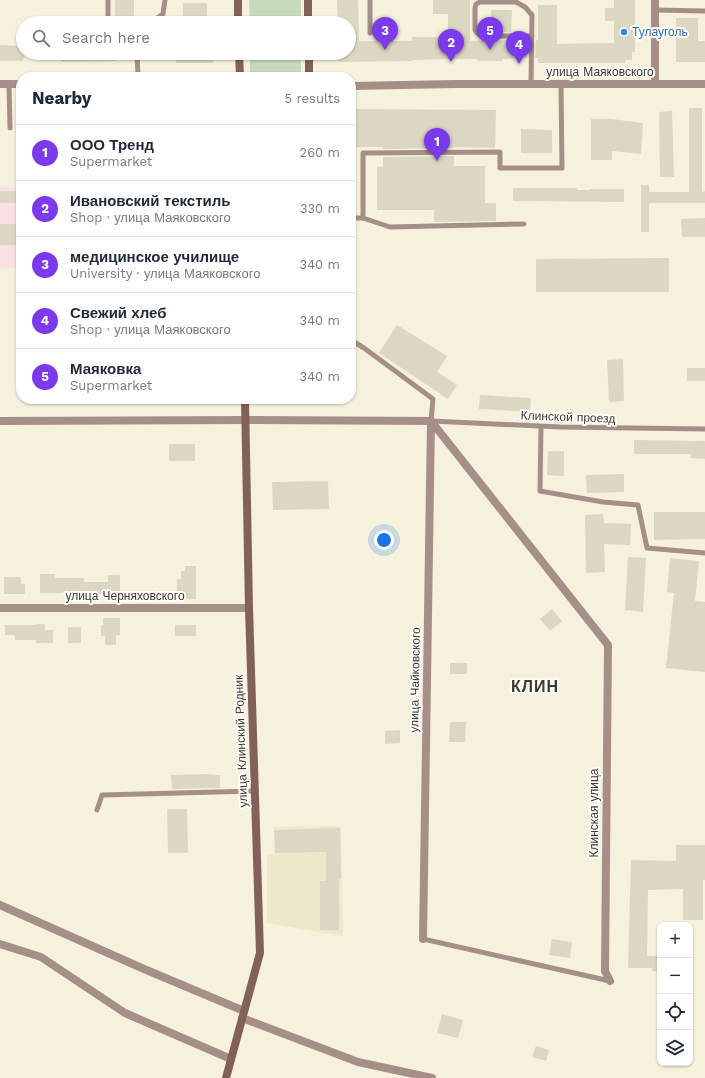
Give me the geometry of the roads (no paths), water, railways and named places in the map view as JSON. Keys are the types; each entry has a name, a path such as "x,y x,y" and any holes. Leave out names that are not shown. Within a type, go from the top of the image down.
{"main road":[{"path":"238,0 238,16"},
{"path":"308,0 308,16"},
{"path":"239,60 240,72"},
{"path":"308,60 308,72"},
{"name":"улица Клинский Родник","path":"226,1078 260,953 249,608 245,404"}],"street":[{"path":"655,0 655,84"},
{"path":"0,84 16,84"},
{"name":"улица Маяковского","path":"356,86 705,84"},
{"path":"0,421 432,421"},
{"name":"Клинская улица","path":"432,421 608,645 606,971 610,981"},
{"name":"улица Чайковского","path":"423,939 432,421"},
{"name":"улица Черняховского","path":"0,608 249,608"},
{"path":"0,905 243,1015 358,1062 432,1078"},
{"path":"0,944 41,958 125,1013 231,1059"}],"lane":[{"path":"108,0 108,16"},
{"path":"160,16 163,14 165,0"},
{"path":"370,0 370,33"},
{"path":"531,84 532,36 532,15 525,7 516,2 480,2 476,4 474,8 475,30 477,34 481,36 532,36"},
{"path":"655,10 705,11"},
{"path":"137,60 138,72"},
{"path":"9,84 10,128"},
{"path":"363,218 363,153 500,152 500,168 562,168 562,84"},
{"path":"356,218 363,218 390,227 524,224"},
{"path":"356,343 433,399 432,421"},
{"name":"Клинской проезд","path":"432,421 541,426 705,429"},
{"path":"541,426 540,490 603,502 638,505 647,548 705,553"},
{"path":"96,810 102,795 255,791"},
{"path":"423,939 610,981"}],"place":[{"name":"Тулауголь","path":"624,32"},
{"name":"медицинское училище","path":"385,50"},
{"name":"Маяковка","path":"490,50"},
{"name":"Ивановский текстиль","path":"451,62"},
{"name":"Свежий хлеб","path":"519,64"},
{"name":"ООО Тренд","path":"437,161"}],"district":[{"name":"КЛИН","path":"535,686"}]}
